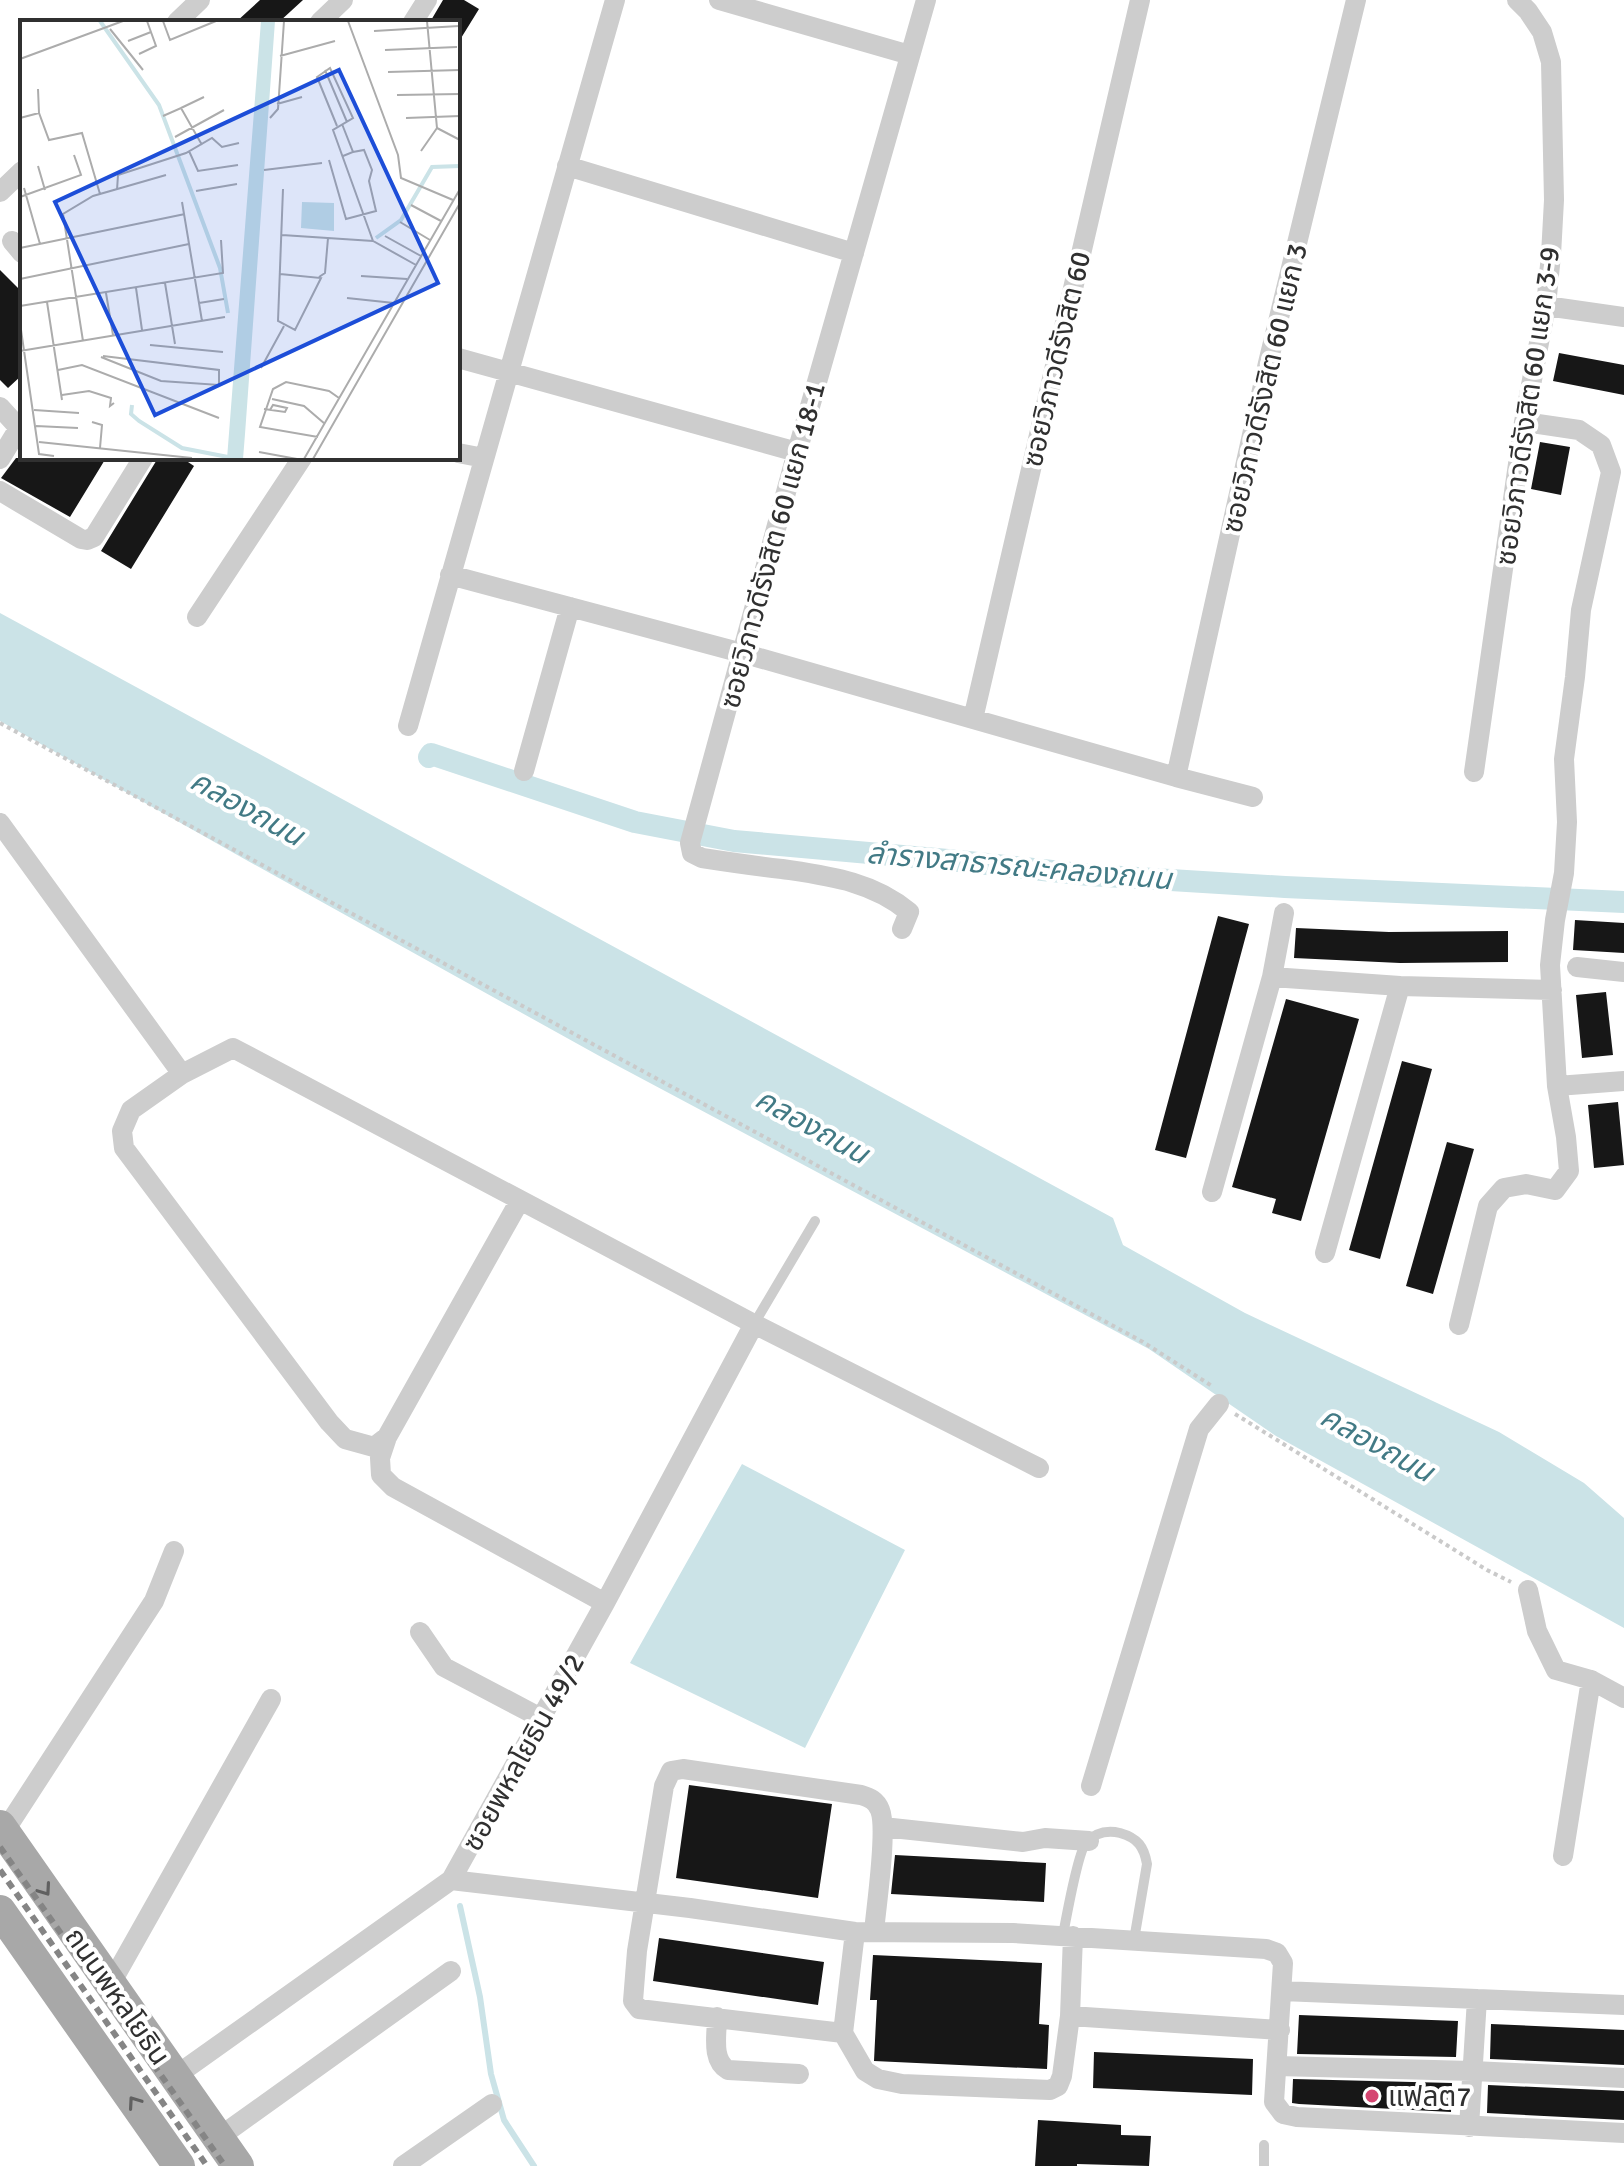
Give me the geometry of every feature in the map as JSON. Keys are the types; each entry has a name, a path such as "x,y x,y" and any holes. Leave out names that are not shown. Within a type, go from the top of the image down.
{"main road":[{"name":"ถนนพหลโยธิน","path":"2,1829 238,2166"},
{"name":"ถนนพหลโยธิน","path":"0,1911 179,2166"}],"street":[{"path":"179,20 200,0"},
{"path":"322,20 343,0"},
{"path":"414,20 427,0"},
{"path":"408,726 615,0"},
{"path":"719,0 910,55"},
{"name":"ซอยวิภาวดีรังสิต 60 แยก 18-1","path":"902,929 909,912 864,885 832,877 702,858 692,853 690,843 926,0"},
{"name":"ซอยวิภาวดีรังสิต 60","path":"973,719 1140,0"},
{"name":"ซอยวิภาวดีรังสิต 60 แยก 3","path":"1176,777 1268,363 1356,0"},
{"name":"ซอยวิภาวดีรังสิต 60 แยก 3-9","path":"1474,772 1524,422 1546,306 1554,200 1551,62 1542,32 1517,0"},
{"path":"567,166 854,253"},
{"path":"0,192 20,173"},
{"path":"1546,306 1624,317"},
{"path":"460,358 797,452"},
{"path":"0,407 20,425"},
{"path":"1459,1325 1488,1206 1504,1188 1526,1184 1555,1190 1569,1171 1557,1086 1550,965 1564,873 1567,822 1564,759 1581,610 1611,472 1601,445 1579,430 1524,422"},
{"path":"0,459 20,428"},
{"path":"460,453 484,458"},
{"path":"0,491 87,540 94,537 142,460"},
{"path":"197,617 301,460"},
{"path":"450,575 742,653 1253,797"},
{"path":"524,771 570,607"},
{"path":"0,823 182,1074"},
{"path":"1212,1192 1272,977 1284,913"},
{"path":"1577,967 1624,972"},
{"path":"1272,977 1400,986 1552,990"},
{"path":"1325,1253 1400,986"},
{"path":"387,1437 374,1447 345,1439 329,1422 124,1148 122,1131 131,1110 182,1074 233,1048 754,1324 1039,1468"},
{"path":"1557,1086 1624,1081"},
{"path":"520,1200 387,1437 380,1458 381,1475 393,1487 605,1603"},
{"name":"ซอยพหลโยธิน 49/2","path":"174,2077 451,1880 605,1603 754,1324"},
{"path":"1091,1786 1199,1429 1219,1404"},
{"path":"2,1829 154,1601 174,1551"},
{"path":"1528,1590 1537,1631 1556,1670 1591,1680 1624,1698"},
{"path":"420,1632 444,1667 541,1718"},
{"path":"1563,1856 1591,1680"},
{"path":"110,1985 271,1699"},
{"path":"843,2033 639,2009 633,2001 644,1904 664,1786 671,1771 683,1769 861,1795 872,1799 880,1809 883,1827 843,2033 865,2071 878,2079 902,2084 1050,2090 1058,2086 1070,2016 1068,1936"},
{"path":"883,1827 1023,1842 1045,1838 1089,1841"},
{"path":"451,1880 864,1932 1013,1933 1266,1949 1277,1953 1283,1963 1274,2102 1283,2114 1469,2127 1624,2133"},
{"path":"218,2138 451,1971"},
{"path":"1282,1991 1624,2005"},
{"path":"1469,2127 1477,1999"},
{"path":"1070,2016 1280,2030"},
{"path":"717,2017 717,2057 720,2065 728,2070 799,2074"},
{"path":"1277,2066 1624,2078"},
{"path":"403,2166 492,2104"}],"lane":[{"path":"754,1324 815,1221"},
{"path":"1068,1936 1083,1846 1095,1835 1108,1831 1137,1840 1145,1852 1147,1864 1134,1940"},
{"path":"1264,2145 1264,2166"}],"path":[{"path":"0,723 1143,1342 1223,1393 1219,1404 1487,1570 1528,1590"}],"water":[{"name":"คลองถนน","path":"0,613 1113,1218 1123,1245 1245,1313 1499,1432 1584,1483 1624,1518 1624,1628 1276,1436 1149,1349 603,1058 0,721"},
{"path":"742,1464 905,1550 805,1748 630,1663"}],"building":[{"path":"260,0 303,0 281,20 238,20"},
{"path":"443,0 464,0 479,9 460,40 460,20 431,20"},
{"path":"0,270 20,290 20,377 8,388 0,380"},
{"path":"1559,353 1624,365 1624,395 1553,381"},
{"path":"1540,442 1570,447 1561,495 1531,489"},
{"path":"16,458 105,460 70,517 1,478"},
{"path":"157,460 185,460 194,466 131,569 101,551"},
{"path":"1218,916 1249,924 1186,1158 1155,1150"},
{"path":"1575,920 1624,923 1624,953 1573,950"},
{"path":"1296,928 1389,932 1508,931 1508,962 1400,963 1294,958"},
{"path":"1606,992 1613,1055 1582,1058 1576,995"},
{"path":"1286,999 1359,1019 1301,1221 1272,1213 1276,1199 1232,1187"},
{"path":"1402,1061 1432,1069 1380,1259 1349,1250"},
{"path":"1618,1102 1624,1165 1594,1168 1588,1105"},
{"path":"1447,1142 1474,1149 1433,1294 1406,1286"},
{"path":"689,1785 832,1804 818,1898 676,1878"},
{"path":"895,1855 1046,1863 1044,1902 891,1894"},
{"path":"659,1938 824,1962 818,2005 653,1981"},
{"path":"873,1955 1042,1963 1039,2024 1049,2025 1047,2069 874,2061 877,2000 870,2000"},
{"path":"1299,2015 1458,2021 1456,2057 1297,2054"},
{"path":"1491,2024 1624,2030 1624,2065 1490,2059"},
{"path":"1094,2052 1253,2059 1252,2095 1093,2088"},
{"name":"แฟลต7","path":"1293,2079 1452,2083 1451,2112 1292,2103"},
{"path":"1488,2085 1624,2091 1624,2120 1487,2113"},
{"path":"1038,2120 1121,2125 1121,2135 1151,2136 1149,2166 1035,2166"}],"waterway":[{"name":"ลำรางสาธารณะคลองถนน","path":"429,757 431,754 635,822 734,841 1089,875 1624,902"},
{"path":"460,1906 480,1997 491,2074 504,2120 534,2166"}],"railway":[{"path":"0,1847 225,2166"},
{"path":"0,1870 207,2166"}],"place":[{"name":"แฟลต7","path":"1372,2096"}]}
